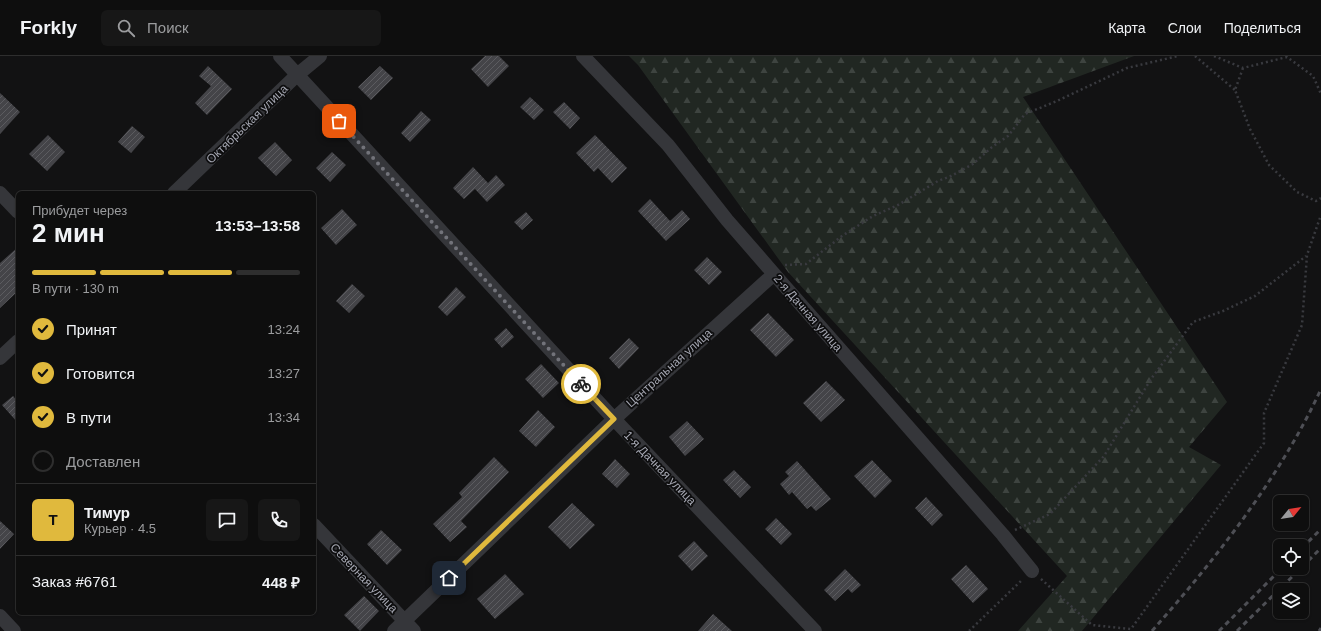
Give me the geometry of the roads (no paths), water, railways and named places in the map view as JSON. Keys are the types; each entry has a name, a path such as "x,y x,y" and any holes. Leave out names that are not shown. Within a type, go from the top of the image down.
{"street":[{"name":"1-я Дачная улица","path":"280,56 614,419 815,631"},
{"name":"Октябрьская улица","path":"176,191 320,56"},
{"name":"2-я Дачная улица","path":"583,56 668,145 727,220 1003,535 1032,571"},
{"path":"0,193 16,210"},
{"name":"Центральная улица","path":"394,631 614,419 774,274"},
{"path":"0,358 16,343"},
{"name":"Северная улица","path":"316,527 414,631"},
{"path":"0,616 14,631"}],"railway":[{"path":"1152,631 1223,546 1267,485 1287,454 1321,389"},
{"path":"1309,541 1321,529"},
{"path":"1309,560 1321,548"},
{"path":"1219,631 1275,575"},
{"path":"1237,631 1294,575"}]}
